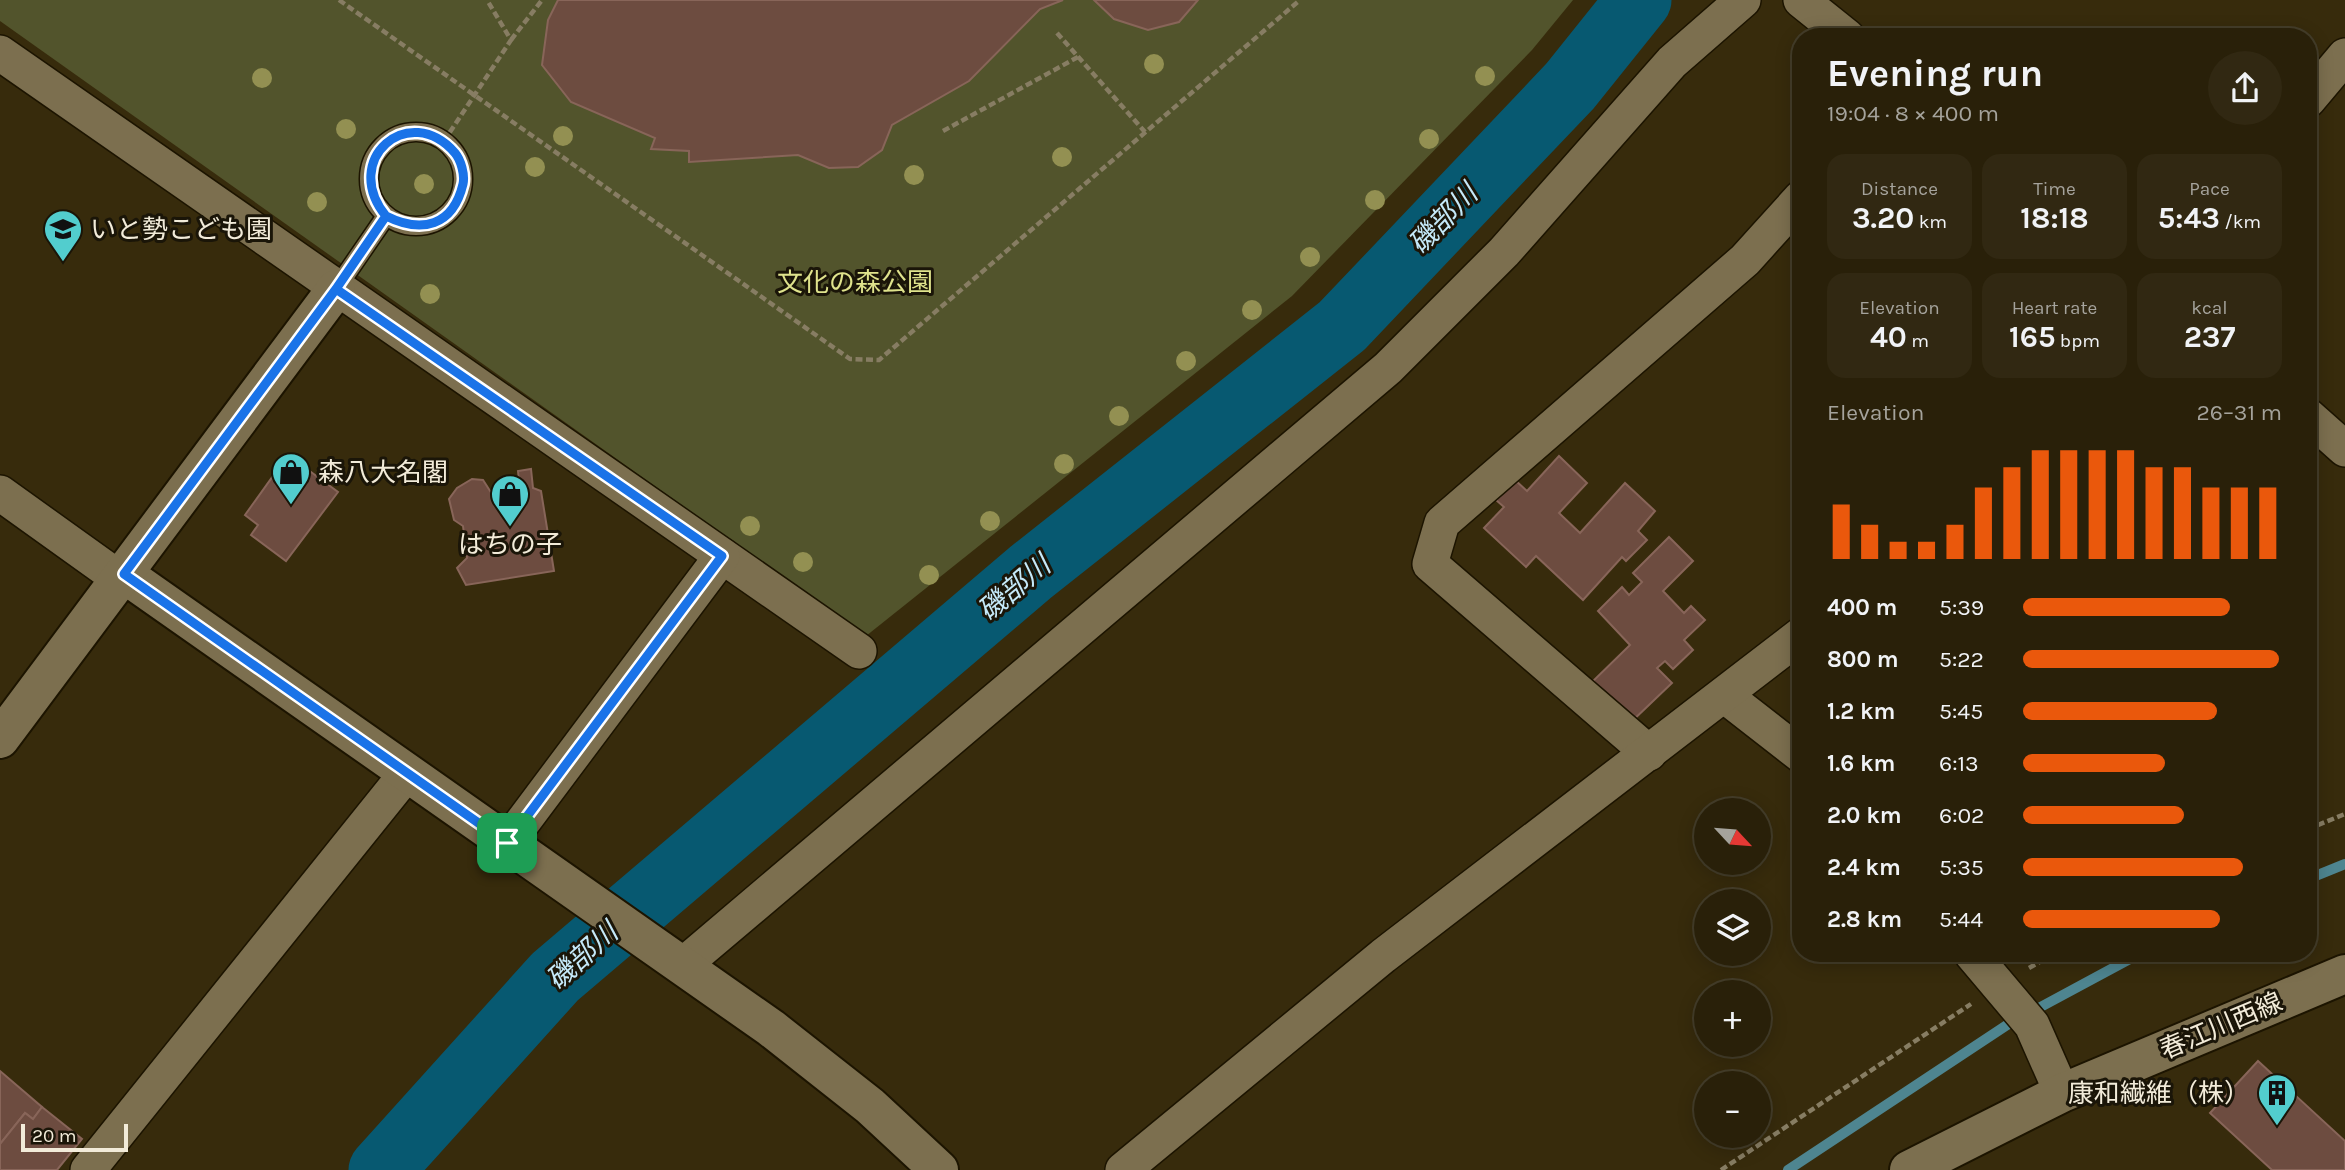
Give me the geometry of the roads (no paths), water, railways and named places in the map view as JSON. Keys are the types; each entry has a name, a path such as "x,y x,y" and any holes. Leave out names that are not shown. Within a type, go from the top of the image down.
{"street":[{"path":"681,966 1388,368 1504,252 1672,62 1743,0"},
{"path":"1801,0 1836,28"},
{"path":"0,53 859,651"},
{"path":"2317,89 2345,56"},
{"path":"1649,753 1430,564 1442,523 1745,260 1792,208"},
{"path":"0,739 336,289"},
{"path":"2317,424 2345,449"},
{"path":"0,493 771,1028 870,1106 939,1170"},
{"path":"507,843 722,556"},
{"path":"1123,1170 1383,957 1792,642"},
{"path":"1724,695 1792,748"},
{"path":"88,1170 407,773"},
{"path":"1979,962 2032,1025 2063,1093"},
{"name":"春江川西線","path":"1909,1170 2063,1093 2345,974"}],"lane":[{"path":"410,132 428,133 444,141 458,158 464,178 459,200 446,217 426,226 405,226 386,216 374,202 369,184 370,166 379,150 393,138 410,132"},
{"path":"336,289 386,216"}],"waterway":[{"name":"磯部川","path":"381,1170 555,977 1031,572 1342,326 1570,86 1639,0"},
{"path":"2317,875 2345,864"},
{"path":"1788,1170 2007,1025 2124,962"}],"place":[{"name":"いと勢こども園","path":"63,263"},
{"name":"森八大名閣","path":"291,506"},
{"name":"はちの子","path":"510,528"},
{"name":"康和繊維（株）","path":"2277,1127"}],"park label":[{"name":"文化の森公園","path":"855,282"}]}
